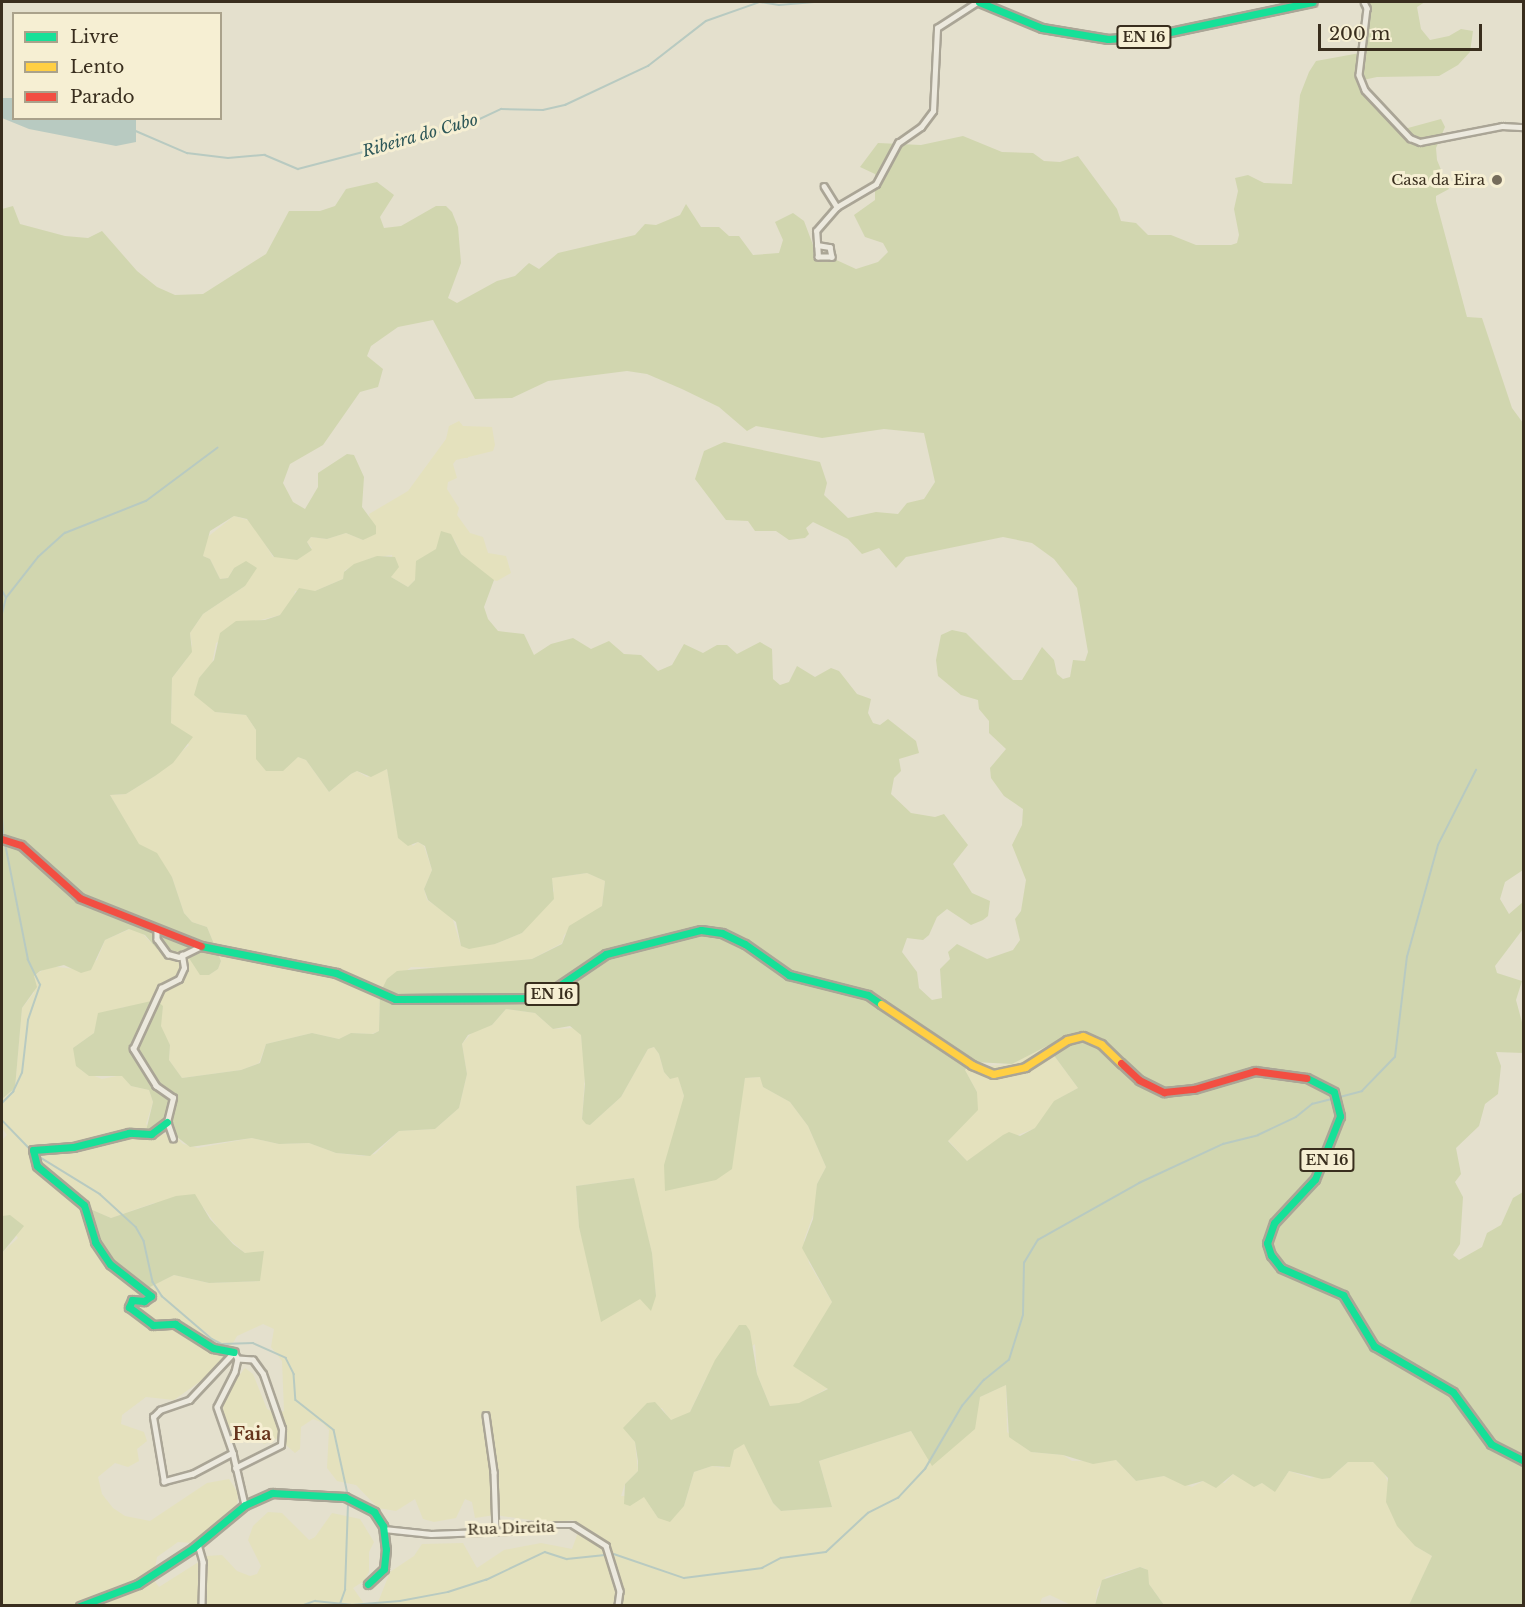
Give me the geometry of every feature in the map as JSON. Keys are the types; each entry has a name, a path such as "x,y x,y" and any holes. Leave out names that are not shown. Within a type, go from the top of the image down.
{"main road":[{"name":"EN 16","path":"978,2 1042,28 1108,39 1151,36 1312,2"},
{"name":"EN 16","path":"2,839 21,845 80,898 157,931 202,946 336,973 395,999 515,1000 552,994 587,964 606,954 701,930 722,933 745,944 789,975 868,995 972,1065 993,1074 1025,1067 1067,1040 1083,1036 1101,1044 1139,1080 1164,1092 1194,1089 1255,1071 1310,1078 1334,1092 1340,1116 1336,1134 1315,1179 1274,1223 1267,1243 1270,1255 1281,1268 1343,1294 1374,1346 1454,1392 1491,1444 1524,1461"},
{"path":"167,1122 151,1134 129,1133 73,1147 33,1150 37,1166 84,1205 95,1242 110,1264 151,1296 144,1300 132,1300 129,1307 153,1325 175,1324 213,1348 236,1356"},
{"path":"80,1605 138,1584 198,1545 245,1505 272,1493 345,1497 374,1512 384,1529 384,1569 368,1584"}],"street":[{"path":"817,245 816,231 837,207 876,184 898,143 921,127 933,111 938,28 978,2"},
{"path":"1364,2 1367,8 1358,59 1359,75 1365,90 1410,138 1420,142 1502,126 1524,128"},
{"path":"824,186 837,207"},
{"path":"157,931 162,949 168,954 182,955 202,946"},
{"path":"173,1139 167,1122 173,1098 156,1086 133,1049 161,988 179,979 184,968 182,955"},
{"path":"233,1453 193,1474 164,1482 153,1417 160,1410 189,1400 236,1356"},
{"path":"236,1356 217,1407 233,1453 245,1505"},
{"path":"235,1468 281,1445 282,1429 263,1374 253,1360 236,1356"},
{"path":"486,1415 494,1472 496,1531"},
{"name":"Rua Direita","path":"384,1529 431,1534 496,1531 530,1525 573,1525 603,1542 619,1584 618,1605"},
{"path":"198,1545 203,1562 202,1605"}],"shaded area":[{"path":"2,98 12,98 12,120 136,120 136,142 116,146 29,129 2,118"},
{"path":"459,421 463,426 492,427 495,445 493,451 456,460 453,464 457,478 448,482 447,489 459,508 457,515 470,533 483,537 488,553 506,556 511,573 497,581 490,579 461,554 454,539 419,560 415,580 408,587 391,577 395,571 392,555 371,558 345,570 343,579 315,591 295,591 293,602 280,615 253,622 216,643 212,664 199,678 215,712 246,715 256,730 256,759 298,757 306,760 329,792 357,771 367,777 387,769 397,830 413,846 418,842 424,846 432,870 424,889 427,900 452,917 461,946 495,944 522,933 554,891 551,878 587,873 605,881 602,906 564,935 562,943 532,959 456,968 411,967 380,993 379,1031 372,1034 351,1033 339,1039 312,1033 266,1044 259,1063 241,1070 182,1078 169,1060 170,1045 160,1026 163,1006 123,1007 97,1021 94,1033 73,1048 82,1071 102,1079 122,1075 131,1086 149,1090 153,1102 146,1124 157,1135 172,1133 183,1144 198,1148 252,1138 279,1144 309,1143 336,1153 364,1156 375,1154 399,1131 435,1129 459,1108 467,1074 462,1044 474,1030 492,1025 506,1009 535,1013 553,1029 576,1028 581,1035 585,1075 582,1119 590,1125 621,1097 648,1049 654,1047 659,1054 664,1072 670,1079 678,1076 684,1096 679,1123 738,1115 745,1078 761,1077 763,1087 790,1102 808,1126 826,1167 817,1184 816,1207 804,1240 809,1263 832,1302 819,1327 828,1388 799,1404 770,1406 757,1374 755,1344 705,1380 690,1412 679,1419 670,1420 662,1408 637,1413 624,1428 635,1442 638,1471 625,1484 621,1496 644,1496 658,1518 684,1506 694,1472 712,1466 724,1468 734,1450 744,1443 773,1503 781,1511 832,1507 819,1461 911,1431 932,1465 980,1397 1006,1385 1007,1432 1020,1444 1031,1452 1063,1455 1072,1461 1116,1460 1136,1481 1164,1476 1192,1487 1203,1481 1225,1483 1233,1474 1258,1485 1262,1483 1275,1491 1289,1471 1310,1478 1336,1473 1348,1462 1366,1459 1381,1466 1415,1546 1432,1556 1409,1606 1164,1605 1149,1584 1146,1569 1140,1567 1106,1577 1097,1590 1095,1606 1071,1605 1050,1595 1042,1598 1039,1606 377,1605 390,1572 414,1556 422,1544 463,1543 477,1568 504,1550 541,1543 572,1549 580,1527 573,1520 551,1523 495,1515 475,1518 472,1502 465,1499 456,1518 434,1522 423,1519 415,1499 396,1511 378,1508 356,1485 337,1481 327,1468 329,1430 323,1423 313,1419 301,1427 300,1449 295,1453 278,1438 264,1444 254,1433 244,1436 229,1428 223,1412 224,1395 245,1368 253,1374 267,1409 277,1414 284,1411 282,1361 271,1347 274,1329 263,1324 237,1336 219,1368 174,1400 146,1397 122,1415 121,1424 144,1432 147,1441 137,1449 139,1461 128,1467 115,1463 98,1477 102,1494 113,1508 125,1516 150,1521 207,1483 229,1479 238,1493 237,1507 203,1537 191,1543 178,1542 157,1557 153,1579 159,1587 208,1556 222,1555 237,1571 250,1576 257,1574 261,1566 248,1540 253,1526 268,1512 282,1513 309,1540 315,1537 332,1513 360,1519 374,1542 369,1552 369,1572 364,1581 353,1588 365,1605 2,1605 2,1253 18,1238 2,1216 2,1140 7,1135 2,1128 2,1099 15,1088 22,1008 34,993 34,976 49,966 75,969 97,960 105,940 130,929 141,932 151,943 185,952 209,975 218,969 221,961 207,927 192,922 184,913 172,877 139,845 110,795 126,794 155,776 189,745 171,723 172,678 186,660 192,645 190,633 203,614 245,586 234,568 228,578 220,579 210,559 203,556 205,539 234,516 251,521 273,557 290,557 312,548 307,542 311,537 327,539 346,533 363,540 371,524 369,514 408,491 446,439 449,426","holes":["633,1178 652,1253 656,1296 599,1299 579,1227 576,1186","154,1203 203,1207 222,1233 245,1253 260,1281 209,1283 174,1275 162,1281 91,1210 111,1218"]},
{"path":"1047,1046 1078,1088 1058,1099 1036,1128 989,1146 967,1161 948,1140 977,1092 965,1070 978,1062 989,1066 1012,1064"}],"green space":[{"path":"1369,2 1425,2 1417,7 1421,29 1430,40 1449,36 1461,29 1473,31 1470,52 1458,65 1439,76 1377,77 1363,80 1363,91 1397,131 1441,119 1445,127 1436,148 1437,160 1449,189 1436,196 1436,201 1467,317 1482,318 1512,408 1523,423 1523,870 1505,882 1500,899 1509,914 1523,902 1523,929 1495,966 1497,973 1522,981 1516,1000 1523,1026 1523,1053 1496,1052 1501,1066 1498,1094 1485,1104 1479,1126 1456,1148 1461,1174 1455,1182 1463,1197 1460,1244 1453,1255 1459,1260 1482,1247 1487,1233 1501,1225 1513,1198 1523,1192 1523,1605 1409,1605 1432,1556 1415,1546 1397,1526 1386,1502 1388,1478 1373,1462 1348,1462 1330,1478 1322,1479 1289,1471 1275,1492 1262,1483 1254,1487 1233,1474 1216,1488 1203,1481 1185,1486 1164,1476 1136,1481 1116,1460 1093,1464 1063,1455 1031,1452 1009,1437 1006,1385 980,1397 975,1429 932,1466 911,1431 819,1461 832,1507 781,1511 773,1503 744,1444 734,1450 730,1467 712,1466 694,1472 684,1506 670,1522 658,1518 644,1497 630,1506 624,1504 625,1484 638,1471 638,1461 635,1442 623,1428 647,1403 655,1402 671,1420 690,1412 715,1360 739,1325 746,1325 750,1331 757,1374 770,1406 799,1403 828,1389 793,1366 832,1302 802,1248 813,1219 817,1184 826,1167 808,1126 790,1102 763,1087 760,1077 745,1078 732,1169 716,1180 665,1191 664,1165 684,1096 678,1077 670,1079 664,1072 659,1054 654,1047 648,1049 621,1097 590,1125 586,1124 582,1119 585,1084 581,1035 570,1026 553,1029 535,1013 506,1009 492,1025 468,1035 462,1044 467,1074 459,1108 435,1129 399,1131 370,1156 336,1153 309,1143 279,1144 252,1138 190,1147 172,1133 146,1131 153,1102 149,1090 131,1086 122,1076 89,1076 76,1066 73,1048 94,1033 98,1013 156,1000 163,1006 161,1026 170,1045 169,1060 182,1078 241,1070 260,1063 266,1044 312,1033 339,1039 351,1033 373,1034 379,1031 380,993 387,979 397,971 532,959 562,944 569,926 602,906 605,881 587,873 552,878 554,899 522,933 495,944 469,949 461,946 456,922 428,900 424,889 432,870 425,846 418,842 408,846 398,838 387,769 371,777 357,771 329,792 306,760 298,757 283,771 266,771 256,759 256,730 246,715 215,712 194,695 199,678 214,660 220,633 236,621 265,620 280,615 299,588 315,591 343,579 344,572 354,564 377,556 395,557 399,567 391,577 408,587 415,580 416,561 436,549 441,531 451,534 461,554 494,580 484,607 488,619 498,631 524,634 534,655 551,644 573,638 591,649 609,641 624,654 641,655 658,671 672,665 684,644 703,653 717,645 727,645 737,654 760,642 772,649 773,679 780,685 789,682 797,666 815,677 831,668 839,671 857,694 871,699 868,713 873,723 880,725 888,719 916,741 919,753 899,759 901,771 894,778 891,794 911,813 935,817 944,814 968,845 953,864 972,893 990,901 988,916 983,920 971,925 947,909 937,917 929,935 923,940 907,938 902,952 917,972 919,988 932,1000 942,998 940,969 950,959 948,952 957,944 987,959 1013,950 1020,940 1015,919 1021,911 1026,880 1012,845 1022,825 1023,809 1004,796 991,778 990,768 1006,749 989,733 989,721 979,709 978,700 961,695 938,676 936,660 941,635 952,630 966,633 1013,680 1022,680 1042,647 1054,660 1057,674 1063,679 1070,677 1073,660 1085,661 1088,652 1077,588 1054,559 1032,543 1003,537 906,557 896,568 879,548 862,554 848,539 813,522 806,528 809,534 805,538 789,540 776,531 755,531 748,521 726,520 695,479 704,451 724,442 820,462 827,483 824,495 848,518 876,512 898,514 907,503 924,499 935,482 924,433 884,429 822,438 756,426 747,431 719,407 647,374 627,371 548,381 512,398 475,399 433,320 398,327 371,346 367,356 383,369 378,387 360,392 323,445 290,464 283,483 293,502 305,509 318,487 318,473 347,454 354,455 364,477 362,507 376,526 376,534 363,540 346,533 327,539 311,537 307,542 312,550 297,560 274,557 247,519 234,516 210,531 203,556 210,559 220,579 228,578 234,568 246,561 257,568 245,586 203,614 190,633 192,652 172,678 171,723 193,737 173,763 155,776 126,794 110,795 139,844 157,853 172,877 184,913 192,922 207,927 221,961 218,969 209,975 200,975 185,952 157,949 145,935 129,929 105,940 91,970 81,973 64,965 40,971 34,976 37,987 22,1008 15,1088 2,1099 2,209 13,206 20,224 65,236 88,238 102,231 137,271 157,287 175,295 203,294 266,254 289,211 320,211 335,206 346,189 377,182 394,195 380,217 384,228 401,226 436,206 446,206 452,212 458,227 461,263 448,298 457,303 497,281 515,276 529,263 539,269 558,253 635,235 645,224 656,225 680,215 686,204 701,227 719,227 729,236 739,236 753,255 779,253 783,240 775,222 793,213 804,221 819,261 832,258 856,269 878,262 888,252 883,243 865,237 854,215 875,200 875,174 860,167 878,143 921,145 963,136 1002,152 1033,153 1044,161 1060,162 1078,156 1117,209 1121,221 1136,223 1148,235 1171,235 1196,245 1231,245 1237,243 1239,235 1234,209 1238,191 1235,178 1248,175 1264,183 1292,184 1300,95 1309,72 1316,61 1360,53","holes":["1047,1046 1078,1088 1054,1101 1035,1128 1020,1136 1009,1132 967,1161 948,1141 978,1110 977,1092 965,1070 974,1062 1012,1064"]},
{"path":"634,1178 652,1253 656,1296 651,1311 640,1299 601,1322 579,1227 576,1186"},
{"path":"195,1194 210,1219 233,1244 245,1253 264,1251 260,1281 209,1283 174,1275 148,1288 123,1273 100,1248 90,1209 111,1218 176,1196"},
{"path":"10,1215 24,1226 2,1253 2,1216"},
{"path":"1140,1567 1148,1570 1149,1584 1164,1605 1095,1605 1102,1580"}],"waterway":[{"name":"Ribeira do Cubo","path":"136,131 187,153 228,158 265,155 298,169 467,125 501,109 543,110 565,105 648,66 706,21 760,2 779,5 817,2"},
{"path":"2,614 6,598 38,557 65,533 146,501 217,448"},
{"path":"2,590 6,597"},
{"path":"1340,1097 1362,1091 1395,1057 1407,957 1438,845 1476,770"},
{"path":"2,810 4,836"},
{"path":"2,1103 13,1092 22,1073 28,1020 40,985 28,960 5,844"},
{"path":"614,1554 684,1578 762,1568 781,1558 826,1552 868,1513 898,1498 925,1469 962,1406 984,1380 1009,1360 1023,1315 1024,1263 1038,1240 1139,1183 1223,1144 1258,1135 1296,1117 1312,1104 1332,1099"},
{"path":"2,1120 30,1149"},
{"path":"38,1156 100,1194 136,1227 144,1241 153,1282 162,1296 212,1339 222,1344 253,1343 286,1358 294,1374 296,1400 334,1430 348,1494"},
{"path":"340,1604 345,1590 348,1502"},
{"path":"301,1606 315,1601 351,1605 400,1601 448,1592 486,1580 545,1552 567,1559 605,1555"}],"traffic: fast":[{"path":"979,2 1042,28 1108,39 1151,36 1312,2"},
{"path":"201,946 336,973 395,999 541,998 606,954 701,930 722,933 745,944 789,975 868,995 881,1004"},
{"path":"1307,1078 1334,1092 1340,1116 1315,1179 1274,1223 1267,1243 1271,1255 1281,1268 1343,1295 1374,1346 1453,1392 1491,1444 1524,1461"},
{"path":"167,1122 151,1134 129,1133 73,1147 33,1150 37,1166 84,1205 95,1242 110,1264 151,1296 144,1301 132,1300 129,1307 153,1325 175,1324 213,1348 234,1352"},
{"path":"80,1606 138,1584 193,1548 245,1505 272,1493 345,1497 374,1512 383,1526 386,1549 384,1569 368,1584"}],"traffic: slow":[{"path":"881,1004 972,1065 993,1074 1025,1067 1067,1040 1083,1036 1101,1044 1121,1063"}],"traffic: jam":[{"path":"2,839 21,845 80,898 201,946"},
{"path":"1121,1063 1139,1080 1164,1092 1194,1089 1255,1071 1307,1078"}],"place":[{"name":"Casa da Eira","path":"1497,180"}],"district":[{"name":"Faia","path":"252,1434"}]}
